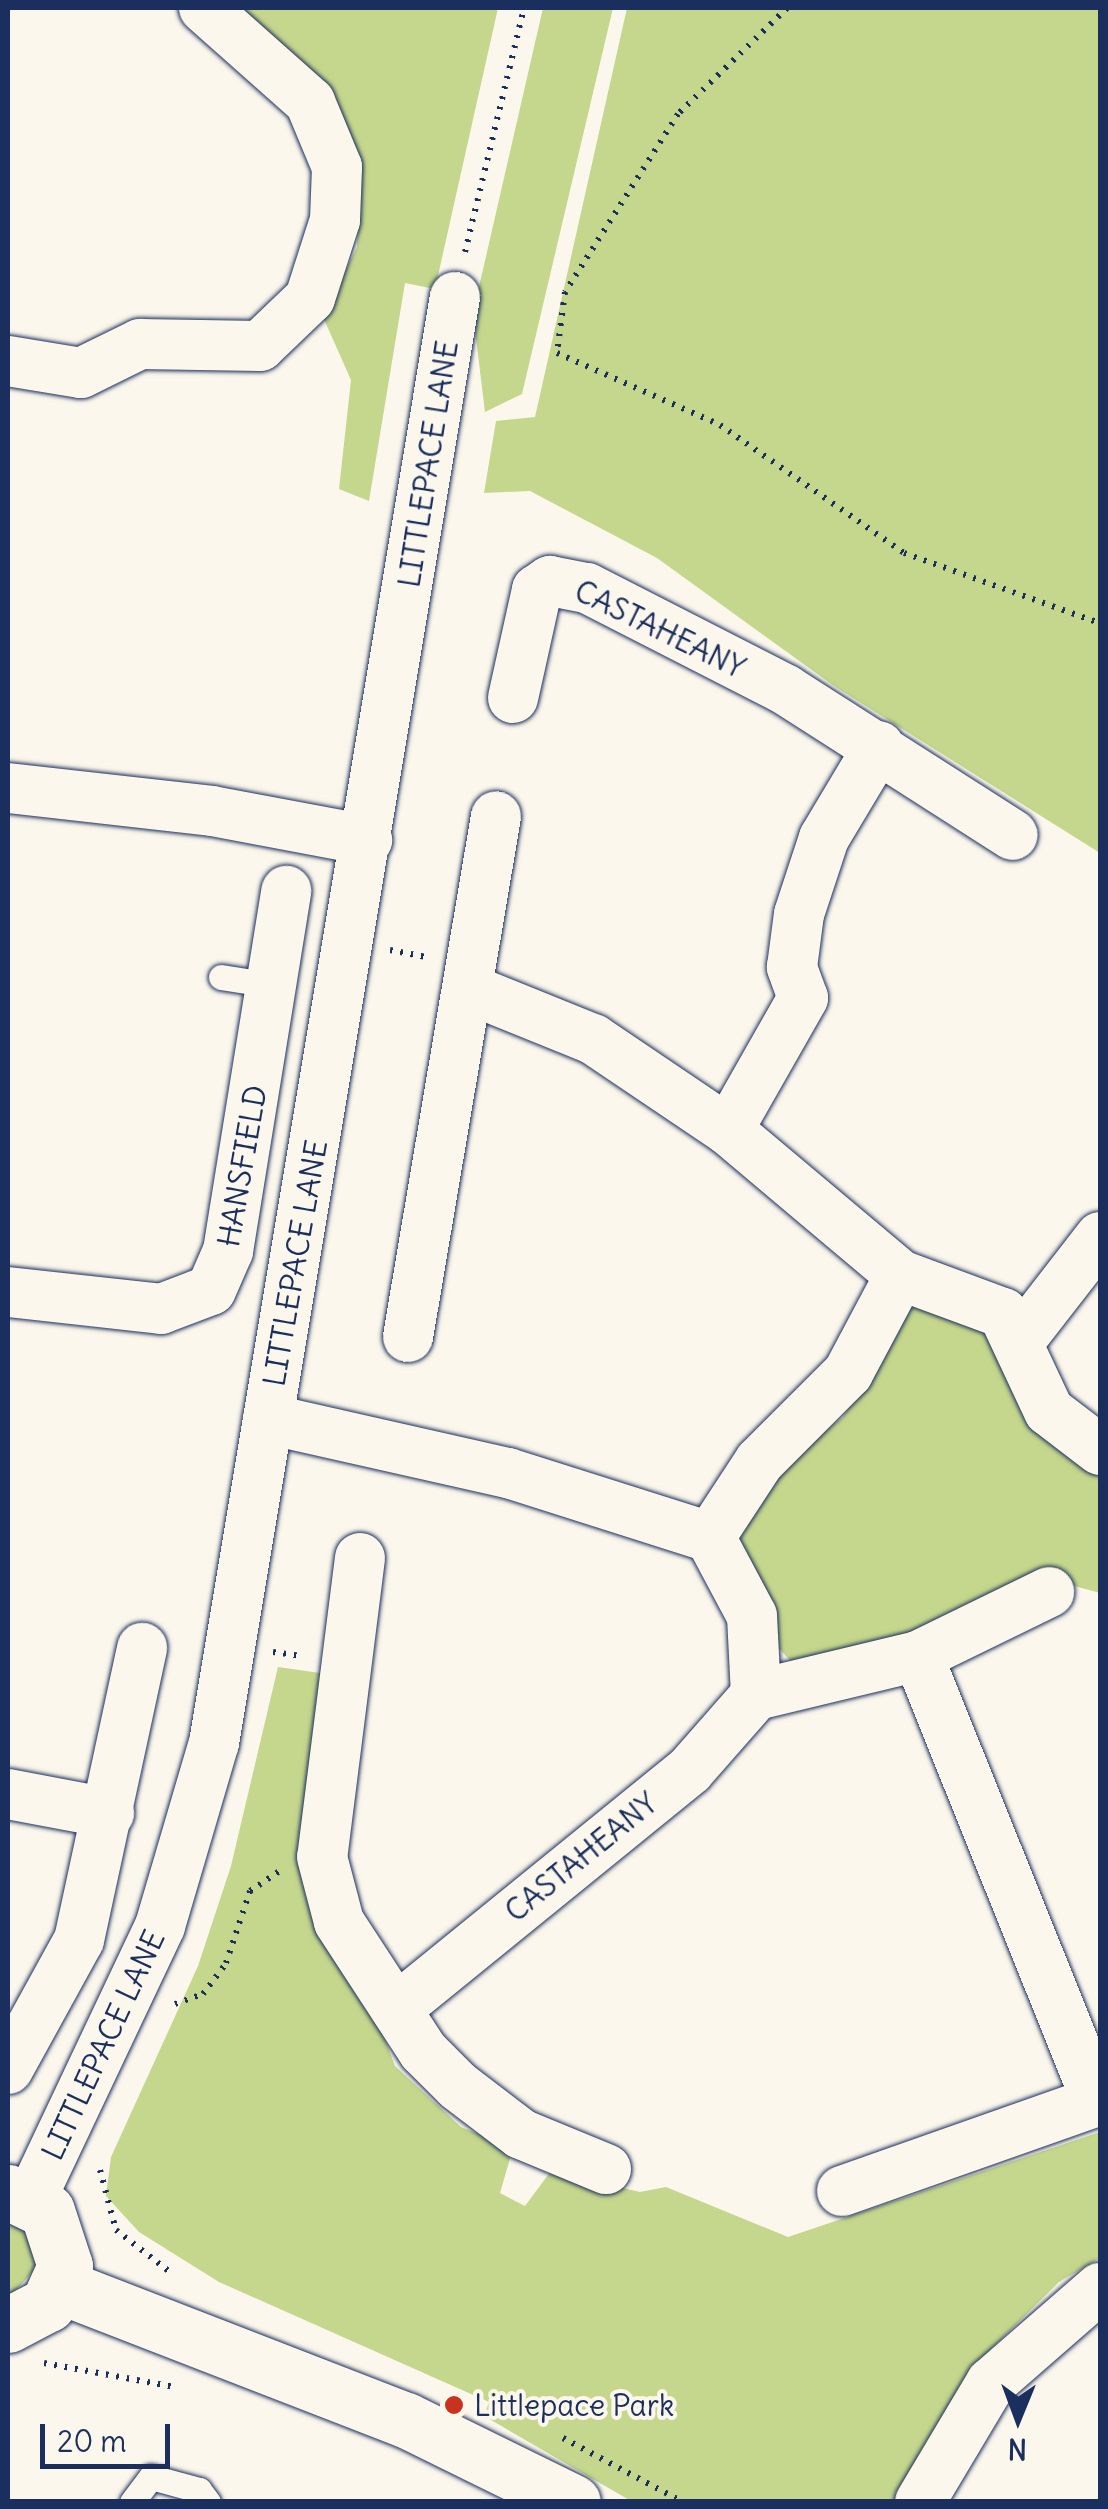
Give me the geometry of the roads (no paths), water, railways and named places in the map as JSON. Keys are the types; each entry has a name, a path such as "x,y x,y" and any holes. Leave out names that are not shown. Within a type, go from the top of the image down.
{"street":[{"path":"8,361 81,372 140,344 260,346 310,298 336,220 337,167 310,102 204,8"},
{"name":"LITTLEPACE LANE","path":"19,2195 117,2024 202,1797 368,840 455,297"},
{"name":"CASTAHEANY","path":"513,698 537,590 560,582 614,600 879,746 1013,836"},
{"path":"728,1130 802,998 792,967 799,914 824,838 879,746"},
{"path":"8,788 212,810 368,840"},
{"path":"408,1337 496,816"},
{"name":"HANSFIELD","path":"8,1292 161,1309 211,1290 228,1251 286,891"},
{"path":"471,978 592,1039 728,1130 900,1275 1003,1314 1021,1338 1049,1411 1100,1450"},
{"path":"1021,1338 1100,1237"},
{"path":"710,1537 759,1462 829,1398 900,1275"},
{"path":"268,1419 508,1474 710,1537 752,1616 756,1695 918,1656 1049,1592"},
{"path":"360,1558 322,1857 339,1922 422,2051 488,2112 606,2169"},
{"path":"8,2070 80,1940 142,1648"},
{"path":"842,2191 1099,2101 918,1656"},
{"name":"CASTAHEANY","path":"396,2009 690,1770 756,1695"},
{"path":"8,1794 109,1813"},
{"path":"17,2343 31,2317 60,2286 59,2228 19,2195"},
{"path":"60,2286 406,2420 573,2502"},
{"path":"920,2502 991,2383 1100,2288"}],"lane":[{"path":"222,977 272,985"},
{"path":"132,2502 151,2477 199,2490 208,2502"}],"place":[{"name":"Littlepace Park","path":"454,2405"}]}
